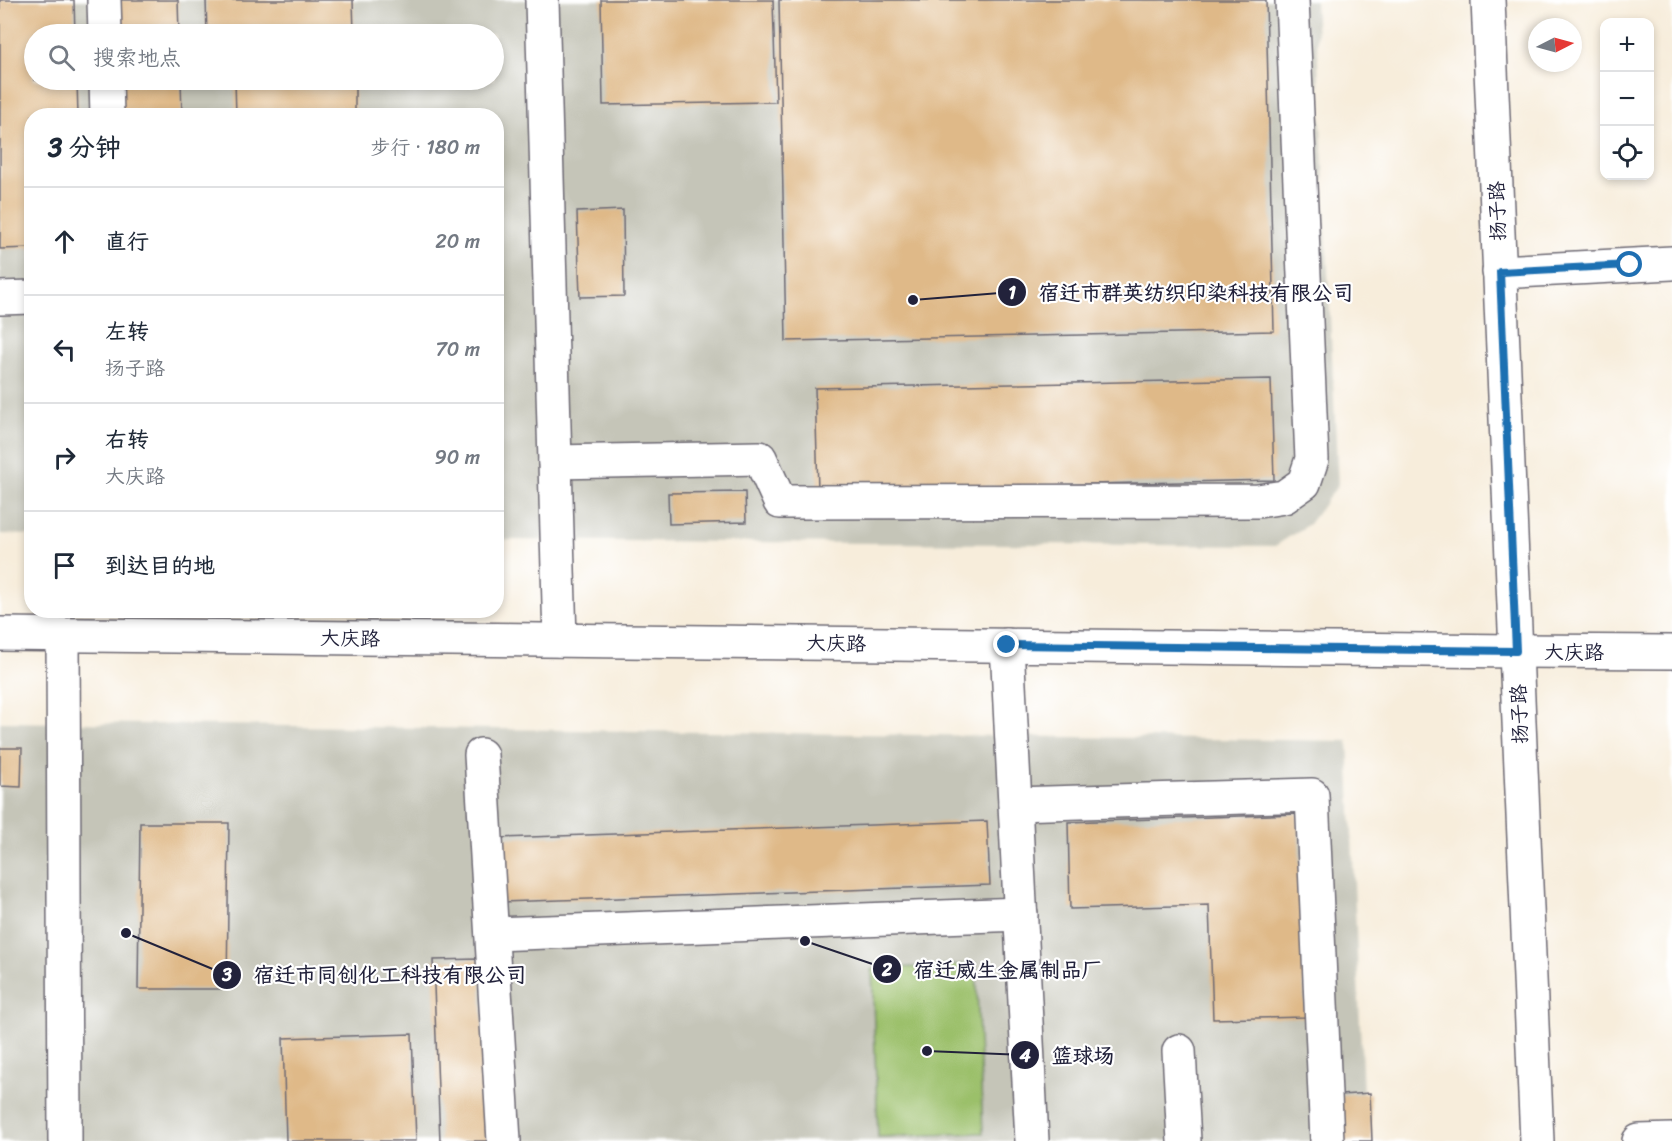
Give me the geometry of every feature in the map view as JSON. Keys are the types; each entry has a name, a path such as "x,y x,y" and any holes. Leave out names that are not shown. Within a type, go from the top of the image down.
{"street":[{"path":"104,0 105,24"},
{"path":"542,0 560,640"},
{"path":"555,462 760,458 780,502 1258,501 1284,497 1304,483 1312,459 1292,0"},
{"name":"扬子路","path":"1488,0 1537,1141"},
{"path":"106,90 107,108"},
{"path":"1500,272 1672,263"},
{"path":"0,298 24,297"},
{"name":"大庆路","path":"0,634 1672,652"},
{"path":"63,634 65,1141"},
{"path":"1007,645 1032,1141"},
{"path":"481,755 504,1141"},
{"path":"1015,804 1312,795 1327,1141"},
{"path":"492,934 1021,914"},
{"path":"1179,1051 1184,1141"},
{"path":"1639,1141 1672,1140"}],"shaded area":[{"path":"0,0 1315,0 1338,485 1309,524 1275,546 504,540 504,108 24,108 24,535 0,534"},
{"path":"0,722 1348,741 1365,1141 0,1141"}],"green space":[{"path":"976,964 983,1133 878,1137 872,969"}],"building":[{"path":"0,0 74,0 75,24 24,24 24,90 77,90 78,108 24,108 24,248 0,249"},
{"path":"116,0 178,0 179,24 117,24"},
{"path":"206,0 353,0 354,24 207,24"},
{"path":"601,0 773,0 776,102 603,105"},
{"path":"779,0 1266,0 1274,331 786,341"},
{"path":"119,90 181,90 182,108 120,108"},
{"path":"235,90 355,90 355,108 236,108"},
{"path":"623,210 624,296 580,297 577,212"},
{"path":"1271,379 1274,480 818,490 815,388"},
{"path":"745,492 746,522 669,524 668,493"},
{"path":"0,748 22,748 21,787 0,786"},
{"path":"1298,814 1305,1017 1213,1019 1209,905 1070,909 1068,822"},
{"path":"987,821 990,885 502,902 499,838"},
{"path":"140,823 229,823 227,989 138,989"},
{"path":"480,959 487,1141 440,1141 433,960"},
{"path":"412,1034 416,1141 286,1141 283,1038"},
{"path":"1370,1093 1372,1141 1343,1141 1341,1095"}],"place":[{"name":"宿迁市群英纺织印染科技有限公司","path":"913,300"},
{"name":"宿迁市同创化工科技有限公司","path":"126,933"},
{"name":"宿迁威生金属制品厂","path":"805,941"},
{"name":"篮球场","path":"927,1051"}],"route":[{"path":"1007,645 1516,651 1500,272 1630,265"}]}
